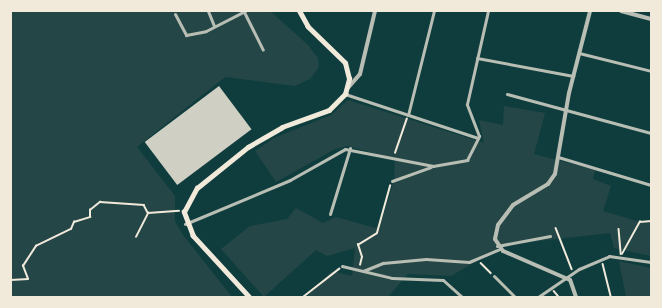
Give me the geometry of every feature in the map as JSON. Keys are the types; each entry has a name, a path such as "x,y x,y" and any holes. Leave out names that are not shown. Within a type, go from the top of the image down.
{"main road":[{"path":"249,297 185,224 184,212 197,188 248,147 282,127 329,110 346,92 348,73 342,58 308,27 299,11"}],"street":[{"path":"208,11 214,26"},
{"path":"175,14 186,35 214,26 245,11 263,50"},
{"path":"375,11 360,74 346,92 408,115 478,138"},
{"path":"408,115 434,11"},
{"path":"392,180 402,174 433,166 461,164 471,156 478,138 478,127 466,104 488,11"},
{"path":"498,247 496,232 507,211 551,181 558,157 573,76 590,11"},
{"path":"621,11 651,19"},
{"path":"579,53 651,72"},
{"path":"477,58 573,76"},
{"path":"507,94 651,133"},
{"path":"185,224 290,180 350,148 392,161 433,166"},
{"path":"330,214 350,148"},
{"path":"558,157 651,185"},
{"path":"363,271 383,263 426,259 460,263 478,259 498,247 550,236"},
{"path":"498,247 566,277 574,285 576,297"},
{"path":"538,297 552,290 573,272 602,259 621,255 651,262"},
{"path":"342,266 392,278 443,280 462,297"},
{"path":"494,276 515,297"}],"path":[{"path":"392,161 408,115"},
{"path":"358,270 362,257 358,245 377,233 392,180"},
{"path":"11,280 28,280 23,266 36,246 72,229 74,222 90,217 90,210 100,202 144,205 148,213"},
{"path":"148,213 184,212"},
{"path":"136,237 148,213"},
{"path":"621,255 640,222 651,221"},
{"path":"556,228 573,272"},
{"path":"619,229 621,255"},
{"path":"478,259 494,276"},
{"path":"602,259 611,297"},
{"path":"303,297 342,266"},
{"path":"552,290 559,297"}],"shaded area":[{"path":"11,11 270,11 308,45 318,58 319,67 310,79 295,86 225,77 137,147 175,196 175,221 183,235 232,297 11,297"},
{"path":"348,100 484,143 479,120 503,125 504,106 545,113 534,154 595,170 593,179 611,186 603,211 640,222 651,221 651,256 614,248 610,233 504,245 451,276 408,274 388,297 306,297 332,271 352,276 355,248 327,256 316,250 264,297 221,249 250,226 287,219 296,208 323,223 336,217 379,229 394,180 395,159 348,146 335,149 276,182 255,151 274,138 331,115"},
{"path":"619,261 651,268 651,297 626,297"}],"building":[{"path":"219,86 251,129 177,185 145,142"}]}
